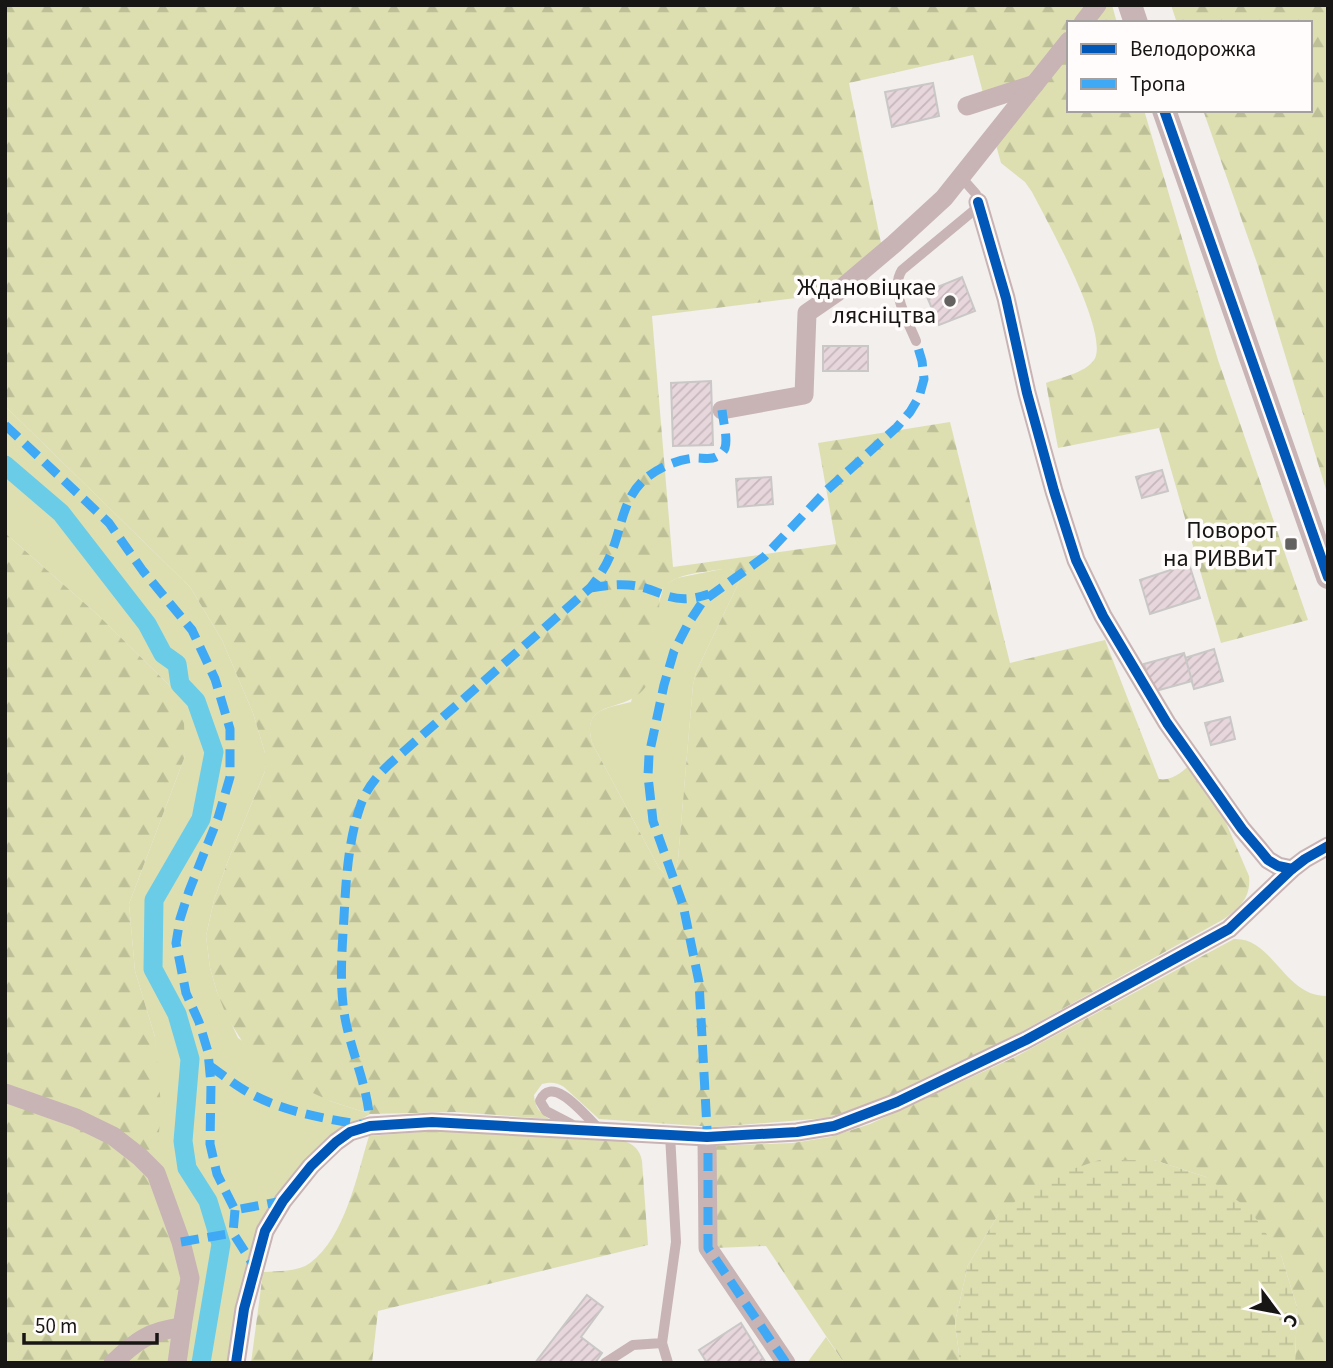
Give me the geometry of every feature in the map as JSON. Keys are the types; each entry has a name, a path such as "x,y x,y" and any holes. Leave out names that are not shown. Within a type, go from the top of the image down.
{"street":[{"path":"1085,21 1097,5"},
{"path":"722,410 804,395 807,313 836,293 944,198 1067,44"},
{"path":"967,106 1035,84"},
{"path":"1165,112 1328,577"},
{"path":"978,202 1006,298 1027,393 1054,491 1082,571 1103,616 1167,723 1228,810 1268,860 1278,866 1292,869"},
{"path":"236,1363 244,1309 265,1231 283,1201 311,1166 350,1132 370,1126 432,1122 590,1129 707,1138 797,1132 834,1126 897,1102 1026,1040 1229,929 1292,869 1328,846"},
{"path":"5,1093 76,1118 113,1136 156,1173 181,1242 190,1278 177,1363"},
{"path":"707,1138 708,1248 786,1363"},
{"path":"113,1363 136,1341 160,1330 181,1327"}],"lane":[{"path":"916,341 899,293 897,278 902,270 974,212 978,202 976,194 961,177"},
{"path":"545,1092 559,1092 590,1129 544,1109 540,1101 545,1092"},
{"path":"668,1363 662,1343 676,1242 670,1135"},
{"path":"605,1363 633,1345 662,1343"}],"green space":[{"path":"5,5 1087,5 1075,21 1067,21 1067,31 1029,80 983,93 973,55 849,83 883,253 836,293 652,316 673,567 836,544 818,443 950,422 1010,663 1105,640 1159,779 1175,776 1198,758 1249,876 1248,890 1239,906 1224,919 1021,1032 894,1096 827,1118 714,1127 599,1119 564,1087 551,1083 542,1084 534,1095 538,1109 549,1119 455,1112 370,1114 330,1101 270,1073 250,1054 227,1017 217,992 210,968 206,936 214,900 229,858 265,771 265,753 253,713 222,640 190,587 5,406","holes":["722,569 737,573 739,582 696,672 678,859 676,868 671,873 664,873 592,743 592,719 606,708 635,697 649,681 657,644 660,593 664,586 687,575"]},
{"path":"1105,5 1112,5 1116,21 1093,21"},
{"path":"1171,5 1328,5 1328,496 1258,266 1204,112 1312,112 1312,21 1176,21"},
{"path":"1067,55 1067,112 1145,112 1218,360 1308,620 1221,643 1159,428 1058,448 1046,383 1090,365 1097,347 1093,327 1075,277 1032,192 1025,182 1001,163 996,145"},
{"path":"5,406 190,587 222,640 253,713 265,753 265,771 229,858 214,900 206,936 210,968 217,992 238,1038 330,1101 370,1114 333,1136 277,1197 228,1363 179,1363 157,1164 155,1037 135,971 129,904 185,756 169,685 98,615 5,533"},
{"path":"5,533 98,615 169,685 184,723 185,756 129,904 135,971 155,1037 161,1106 156,1173 181,1242 180,1325 111,1363 5,1363"},
{"path":"722,569 737,573 739,582 696,672 678,859 676,868 671,873 664,873 592,743 590,723 598,712 631,702 664,585 677,578"},
{"path":"1234,939 1259,947 1300,987 1313,994 1328,996 1328,1363 1295,1363 1297,1307 1281,1255 1206,1177 1154,1160 1099,1160 998,1215 968,1265 955,1322 960,1363 844,1363 766,1246 714,1248 712,1146 793,1143 830,1137 870,1124 1015,1057"},
{"path":"432,1131 623,1141 630,1144 636,1148 642,1161 648,1245 378,1311 372,1363 251,1363 263,1272 300,1268 322,1252 341,1222 369,1136"},
{"path":"1099,1160 1154,1160 1206,1177 1250,1210 1281,1255 1297,1307 1295,1363 960,1363 955,1322 968,1265 998,1215 1044,1179"},
{"path":"180,1329 175,1363 115,1363"},
{"path":"826,1337 844,1363 807,1363"}],"building":[{"path":"933,83 939,116 892,127 885,92"},
{"name":"Ждановіцкае лясніцтва","path":"962,277 975,311 939,325 925,292"},
{"path":"823,346 868,346 868,371 823,371"},
{"path":"711,381 713,445 673,446 671,383"},
{"path":"1162,470 1168,491 1142,498 1136,477"},
{"path":"771,477 773,504 738,507 736,479"},
{"path":"1189,564 1200,598 1150,614 1140,580"},
{"path":"1214,649 1223,681 1194,689 1185,658"},
{"path":"1184,653 1192,681 1152,692 1144,664"},
{"path":"1230,717 1235,739 1211,745 1205,723"},
{"path":"587,1295 603,1307 581,1337 602,1353 595,1363 535,1363"},
{"path":"741,1323 766,1363 707,1363 699,1350"}],"waterway":[{"path":"5,465 61,513 147,624 163,654 177,664 180,684 196,701 214,752 201,819 154,900 153,969 177,1014 190,1059 183,1141 187,1168 208,1201 221,1244 201,1363"}],"marked path":[{"path":"786,1363 708,1248 708,1147 699,982 683,905 653,821 648,776 649,755 674,651 688,624 703,601 764,557 826,491 910,412 919,397 924,379 916,341"},
{"path":"210,1066 241,1088 271,1103 320,1117 370,1126 367,1099 345,1018 342,980 348,861 356,820 366,793 388,765 590,588 608,560 627,504 646,478 676,462 713,458 723,452 726,439 722,410"},
{"path":"5,425 109,523 143,571 192,630 215,679 230,729 230,777 218,818 189,891 176,943 186,993 208,1052 211,1084 210,1144 217,1174 235,1210 283,1201"},
{"path":"590,588 628,585 684,599 709,594"},
{"path":"235,1210 233,1233 254,1266"},
{"path":"181,1242 233,1233"}],"cycle path":[{"path":"1165,112 1328,577"},
{"path":"978,202 1006,298 1027,393 1076,560 1103,616 1167,723 1242,829 1268,860 1278,866 1292,869"},
{"path":"236,1363 244,1309 265,1231 283,1201 311,1166 350,1132 370,1126 432,1122 707,1137 797,1132 834,1126 897,1102 1026,1040 1229,929 1292,869 1328,846"}],"place":[{"name":"Ждановіцкае лясніцтва","path":"950,301"},
{"name":"Поворот на РИВВиТ","path":"1291,544"}]}
